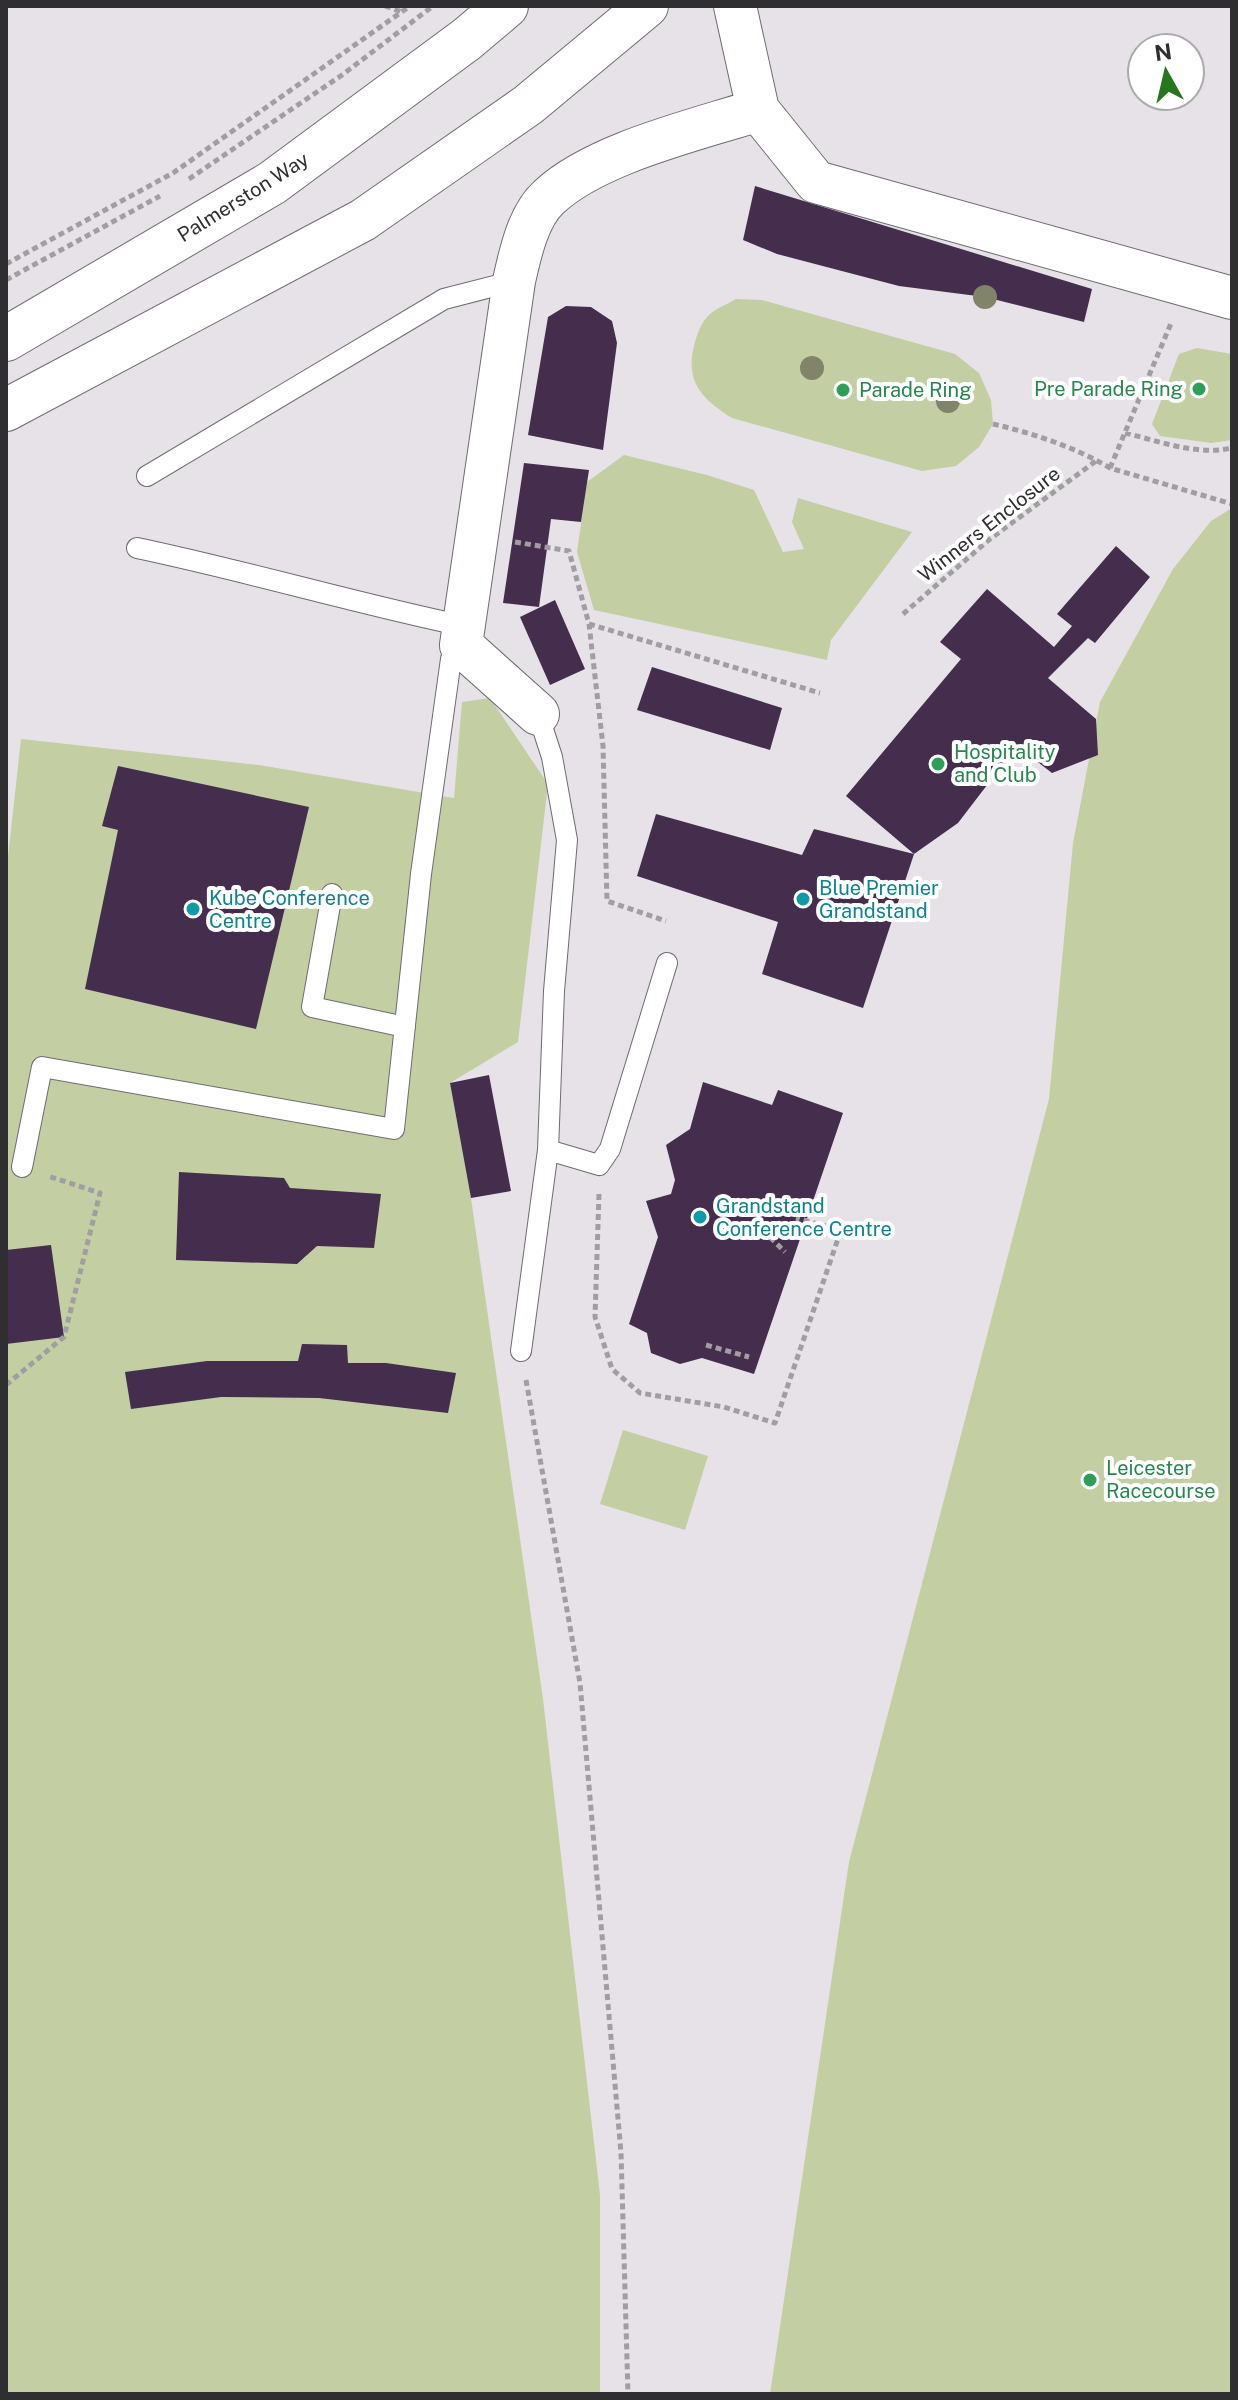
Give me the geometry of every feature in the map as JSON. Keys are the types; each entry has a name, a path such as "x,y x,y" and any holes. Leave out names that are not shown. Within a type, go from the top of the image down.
{"highway":[{"name":"Palmerston Way","path":"6,339 272,183 467,39 506,6"}],"street":[{"path":"6,410 363,220 528,105 647,6"},
{"path":"735,6 758,110 816,182 1186,288 1232,298"},
{"path":"538,714 463,636 514,281 523,239 547,198 597,164 758,110"},
{"path":"6,313 67,303"}],"lane":[{"path":"147,476 444,299 514,281"},
{"path":"22,1167 42,1067 394,1129 421,874 451,659 463,636 389,611 232,569 137,548"},
{"path":"521,1351 548,1150 554,991 567,840 552,757 538,714"},
{"path":"332,894 312,1007 405,1027"},
{"path":"548,1150 599,1165 610,1149 667,963"}],"path":[{"path":"385,6 402,12"},
{"path":"6,264 173,173 410,6"},
{"path":"184,183 342,75 433,6"},
{"path":"6,280 170,191"},
{"path":"1110,468 1186,288"},
{"path":"993,424 1018,430 1097,460 1110,468 1232,504"},
{"path":"1125,433 1183,448 1219,451 1232,448"},
{"name":"Winners Enclosure","path":"903,614 990,539 1097,460"},
{"path":"479,536 569,551 589,624 603,746 607,901 666,921"},
{"path":"589,624 820,693"},
{"path":"599,1165 595,1317 612,1369 640,1393 724,1407 775,1423 841,1230 796,1218"},
{"path":"6,1385 64,1337 100,1193 22,1167"},
{"path":"756,1223 785,1252"},
{"path":"706,1345 749,1357"},
{"path":"521,1351 580,1683 621,2153 628,2394"}],"green space":[{"name":"Parade Ring","path":"736,299 762,300 955,354 979,373 991,400 993,424 979,447 956,466 922,471 732,418 698,387 692,356 706,318"},
{"name":"Pre Parade Ring","path":"1197,348 1232,354 1232,440 1211,443 1160,436 1152,424 1179,354"},
{"path":"624,455 754,490 783,552 804,549 792,522 798,498 912,532 831,640 827,660 594,610 577,552 587,482"},
{"name":"Leicester Racecourse","path":"1232,508 1232,2394 770,2394 849,1862 1049,1099 1073,843 1100,702 1173,569 1211,521"},
{"path":"490,698 548,784 518,1042 450,1083 471,1198 543,1699 600,2195 600,2394 6,2394 6,875 21,739 259,765 454,798 462,702"},
{"path":"623,1430 708,1456 685,1530 600,1504"}],"building":[{"path":"755,186 1092,289 1084,322 985,297 899,286 777,254 743,240"},
{"path":"566,306 591,307 612,321 617,343 603,450 528,435 548,317"},
{"path":"524,463 589,470 581,522 551,519 539,607 503,603"},
{"name":"Hospitality and Club","path":"1116,546 1150,577 1095,643 1088,638 1048,678 1096,719 1098,755 1052,773 1017,746 958,823 914,854 846,796 961,659 940,642 987,589 1054,647 1072,626 1057,614"},
{"path":"555,600 585,669 550,685 520,617"},
{"path":"652,667 782,708 770,750 637,710"},
{"name":"Kube Conference Centre","path":"118,766 309,807 256,1029 85,989 118,830 102,826"},
{"name":"Blue Premier Grandstand","path":"656,814 802,855 814,829 914,854 863,1008 762,974 778,922 637,876"},
{"path":"489,1075 511,1191 471,1198 450,1083"},
{"path":"703,1082 772,1105 778,1090 843,1113 754,1374 702,1358 680,1364 651,1353 647,1333 629,1324 658,1237 646,1201 671,1194 675,1180 666,1145 690,1129"},
{"path":"179,1172 284,1178 290,1188 381,1194 374,1248 317,1246 297,1264 176,1260"},
{"path":"51,1245 64,1337 6,1344 6,1250"},
{"path":"302,1344 347,1345 348,1363 386,1363 456,1373 448,1413 319,1398 221,1397 131,1409 125,1372 207,1361 298,1361"}],"place":[{"name":"Pre Parade Ring","path":"1199,389"},
{"name":"Parade Ring","path":"843,390"},
{"name":"Hospitality and Club","path":"938,764"},
{"name":"Blue Premier Grandstand","path":"803,899"},
{"name":"Kube Conference Centre","path":"193,909"},
{"name":"Grandstand Conference Centre","path":"700,1217"},
{"name":"Leicester Racecourse","path":"1090,1480"}]}
